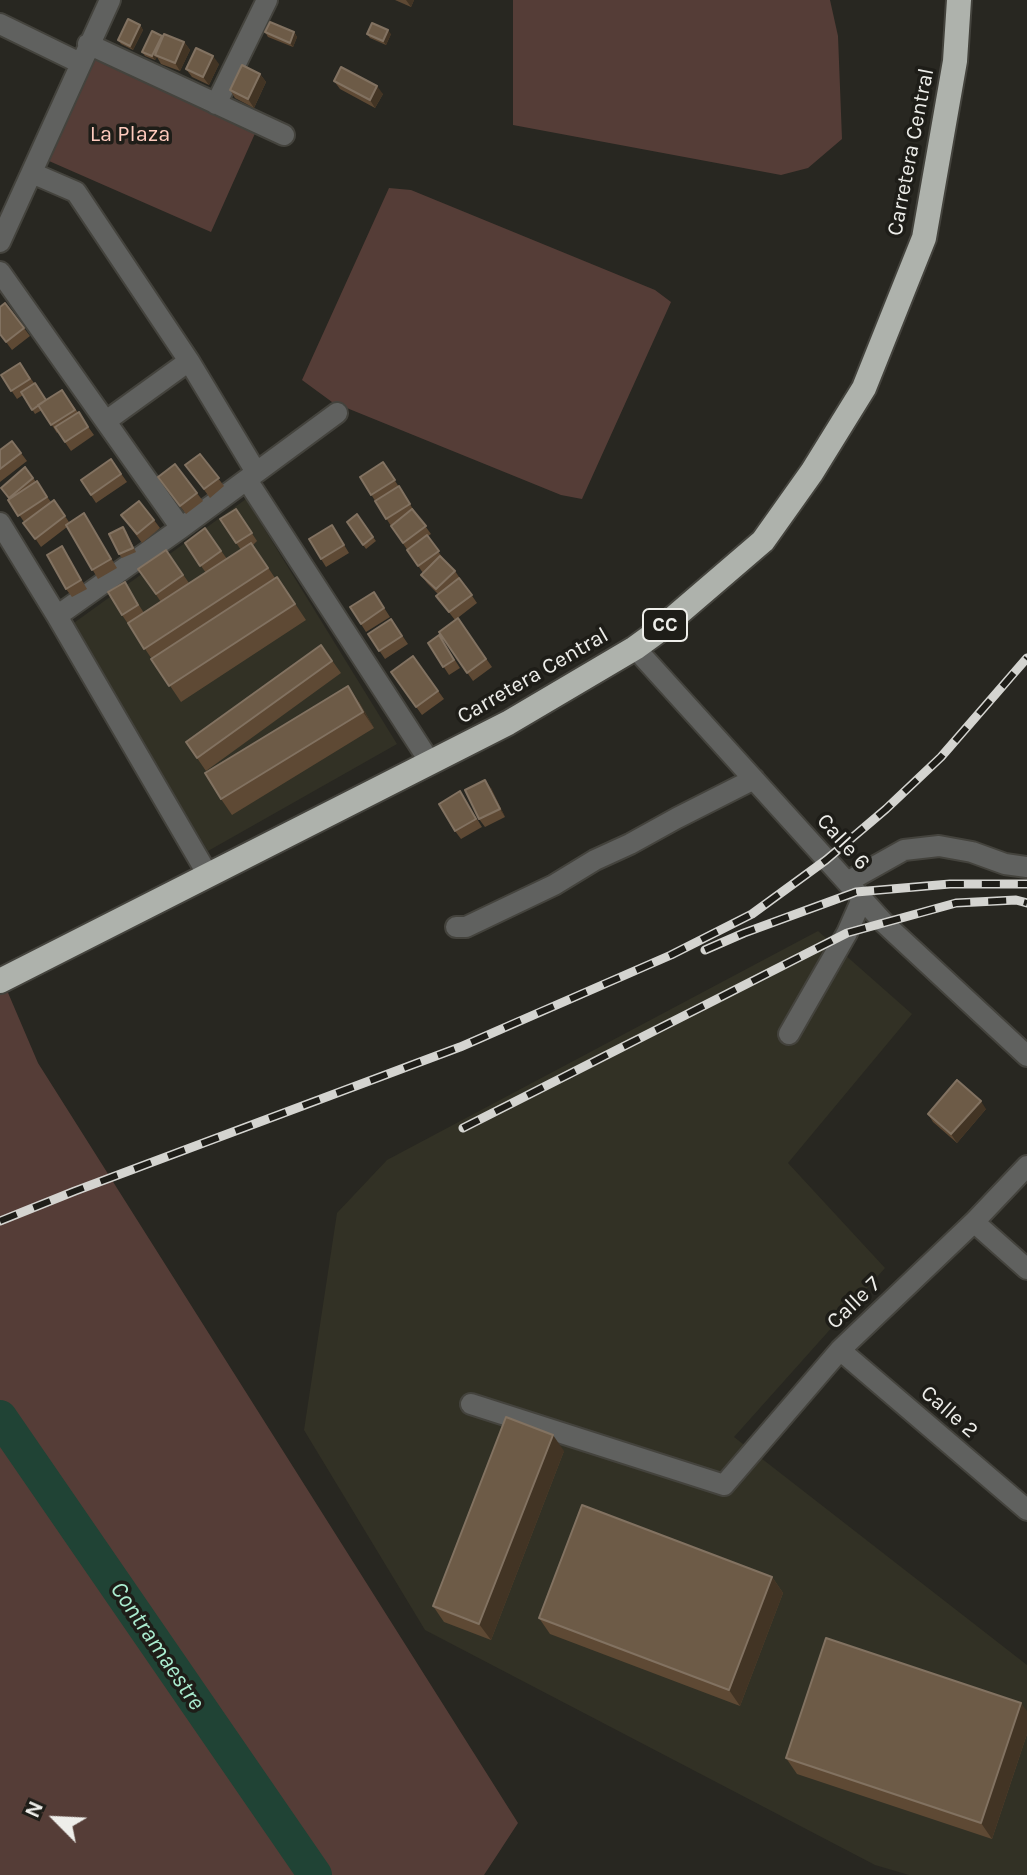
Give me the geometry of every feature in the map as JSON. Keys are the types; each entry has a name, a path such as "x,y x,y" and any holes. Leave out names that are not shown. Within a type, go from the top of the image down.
{"highway":[{"name":"Carretera Central","path":"0,981 508,723 635,648 763,541 812,472 864,388 924,238 955,61 959,0"}],"street":[{"path":"0,242 110,0"},
{"path":"216,104 267,0"},
{"path":"0,24 216,104 284,135"},
{"path":"32,173 76,192 189,361 252,476 430,762"},
{"path":"0,272 181,528"},
{"path":"106,421 189,361"},
{"path":"57,616 337,413"},
{"path":"0,523 208,875"},
{"name":"Calle 6","path":"635,648 884,923 1027,1056"},
{"path":"456,927 466,927 554,885 595,860 754,779"},
{"path":"847,882 904,850 939,846 1027,867"},
{"path":"789,1034 847,933 862,899"},
{"name":"Calle 7","path":"471,1404 724,1485 840,1350 974,1222 1027,1166"},
{"path":"974,1222 1027,1269"},
{"name":"Calle 2","path":"840,1350 1027,1510"}],"shaded area":[{"path":"246,499 397,744 208,851 71,625"},
{"path":"818,931 912,1014 788,1163 885,1268 734,1437 1027,1665 1027,1875 909,1875 875,1865 425,1630 304,1430 337,1213 387,1160"}],"green space":[{"path":"513,0 830,0 838,36 842,139 808,168 781,175 513,125"},
{"name":"La Plaza","path":"95,57 257,129 211,232 49,161"},
{"path":"389,188 411,190 655,290 671,302 582,499 561,495 332,402 302,380"},
{"path":"0,974 38,1063 518,1823 484,1875 0,1875"}],"building":[{"path":"128,19 140,25 130,46 118,40"},
{"path":"270,22 294,32 290,43 265,32"},
{"path":"372,23 388,30 383,41 367,34"},
{"path":"152,31 162,36 152,56 142,52"},
{"path":"164,34 184,42 175,63 155,55"},
{"path":"196,48 213,56 203,77 186,69"},
{"path":"242,65 260,74 248,99 230,90"},
{"path":"341,67 377,86 370,100 334,81"},
{"path":"5,303 24,328 6,342 0,334 0,307"},
{"path":"20,363 30,379 11,391 1,375"},
{"path":"35,383 46,400 32,410 21,392"},
{"path":"62,390 75,410 51,425 38,405"},
{"path":"79,412 88,427 65,442 55,427"},
{"path":"12,441 21,453 0,469 0,450"},
{"path":"200,454 219,478 204,489 185,465"},
{"path":"111,459 121,474 91,495 81,480"},
{"path":"383,462 395,480 371,495 360,477"},
{"path":"175,464 197,493 180,506 158,477"},
{"path":"25,467 33,478 9,498 1,488"},
{"path":"37,481 47,497 18,516 8,500"},
{"path":"399,486 410,504 386,519 375,501"},
{"path":"54,500 65,516 35,539 23,523"},
{"path":"139,501 154,520 137,534 121,515"},
{"path":"236,509 252,533 236,543 220,519"},
{"path":"412,509 426,526 403,543 391,526"},
{"path":"84,513 111,559 92,570 66,525"},
{"path":"357,514 373,537 363,545 347,522"},
{"path":"332,525 344,545 321,559 309,539"},
{"path":"123,527 133,548 119,554 109,534"},
{"path":"205,528 221,551 200,566 185,543"},
{"path":"427,535 439,551 418,566 407,550"},
{"path":"251,543 268,568 144,649 128,623"},
{"path":"62,546 81,580 66,589 47,555"},
{"path":"166,550 183,575 156,594 138,569"},
{"path":"440,556 455,571 436,589 421,575"},
{"path":"277,577 295,604 169,686 151,659"},
{"path":"459,578 472,595 449,612 436,596"},
{"path":"125,582 138,605 122,615 108,592"},
{"path":"374,592 384,608 361,624 350,607"},
{"path":"458,618 486,659 467,673 439,632"},
{"path":"391,619 402,636 379,651 368,634"},
{"path":"439,635 454,660 443,667 428,643"},
{"path":"321,645 332,661 197,758 186,742"},
{"path":"413,656 438,691 416,707 391,672"},
{"path":"348,686 363,712 221,799 205,773"},
{"path":"485,780 500,809 479,819 465,790"},
{"path":"460,791 476,819 455,831 439,804"},
{"path":"957,1080 981,1101 951,1134 928,1114"},
{"path":"506,1417 553,1435 479,1624 433,1606"},
{"path":"582,1505 772,1577 729,1690 539,1618"},
{"path":"826,1638 1021,1703 981,1823 786,1758"}],"waterway":[{"name":"Contramaestre","path":"0,1417 315,1875"}],"railway":[{"path":"0,1221 460,1047 671,955 752,914 826,860 886,809 941,757 1027,658"},
{"path":"705,950 856,892 950,884 1027,884"},
{"path":"463,1128 847,933 956,903 1016,900 1027,903"}]}
